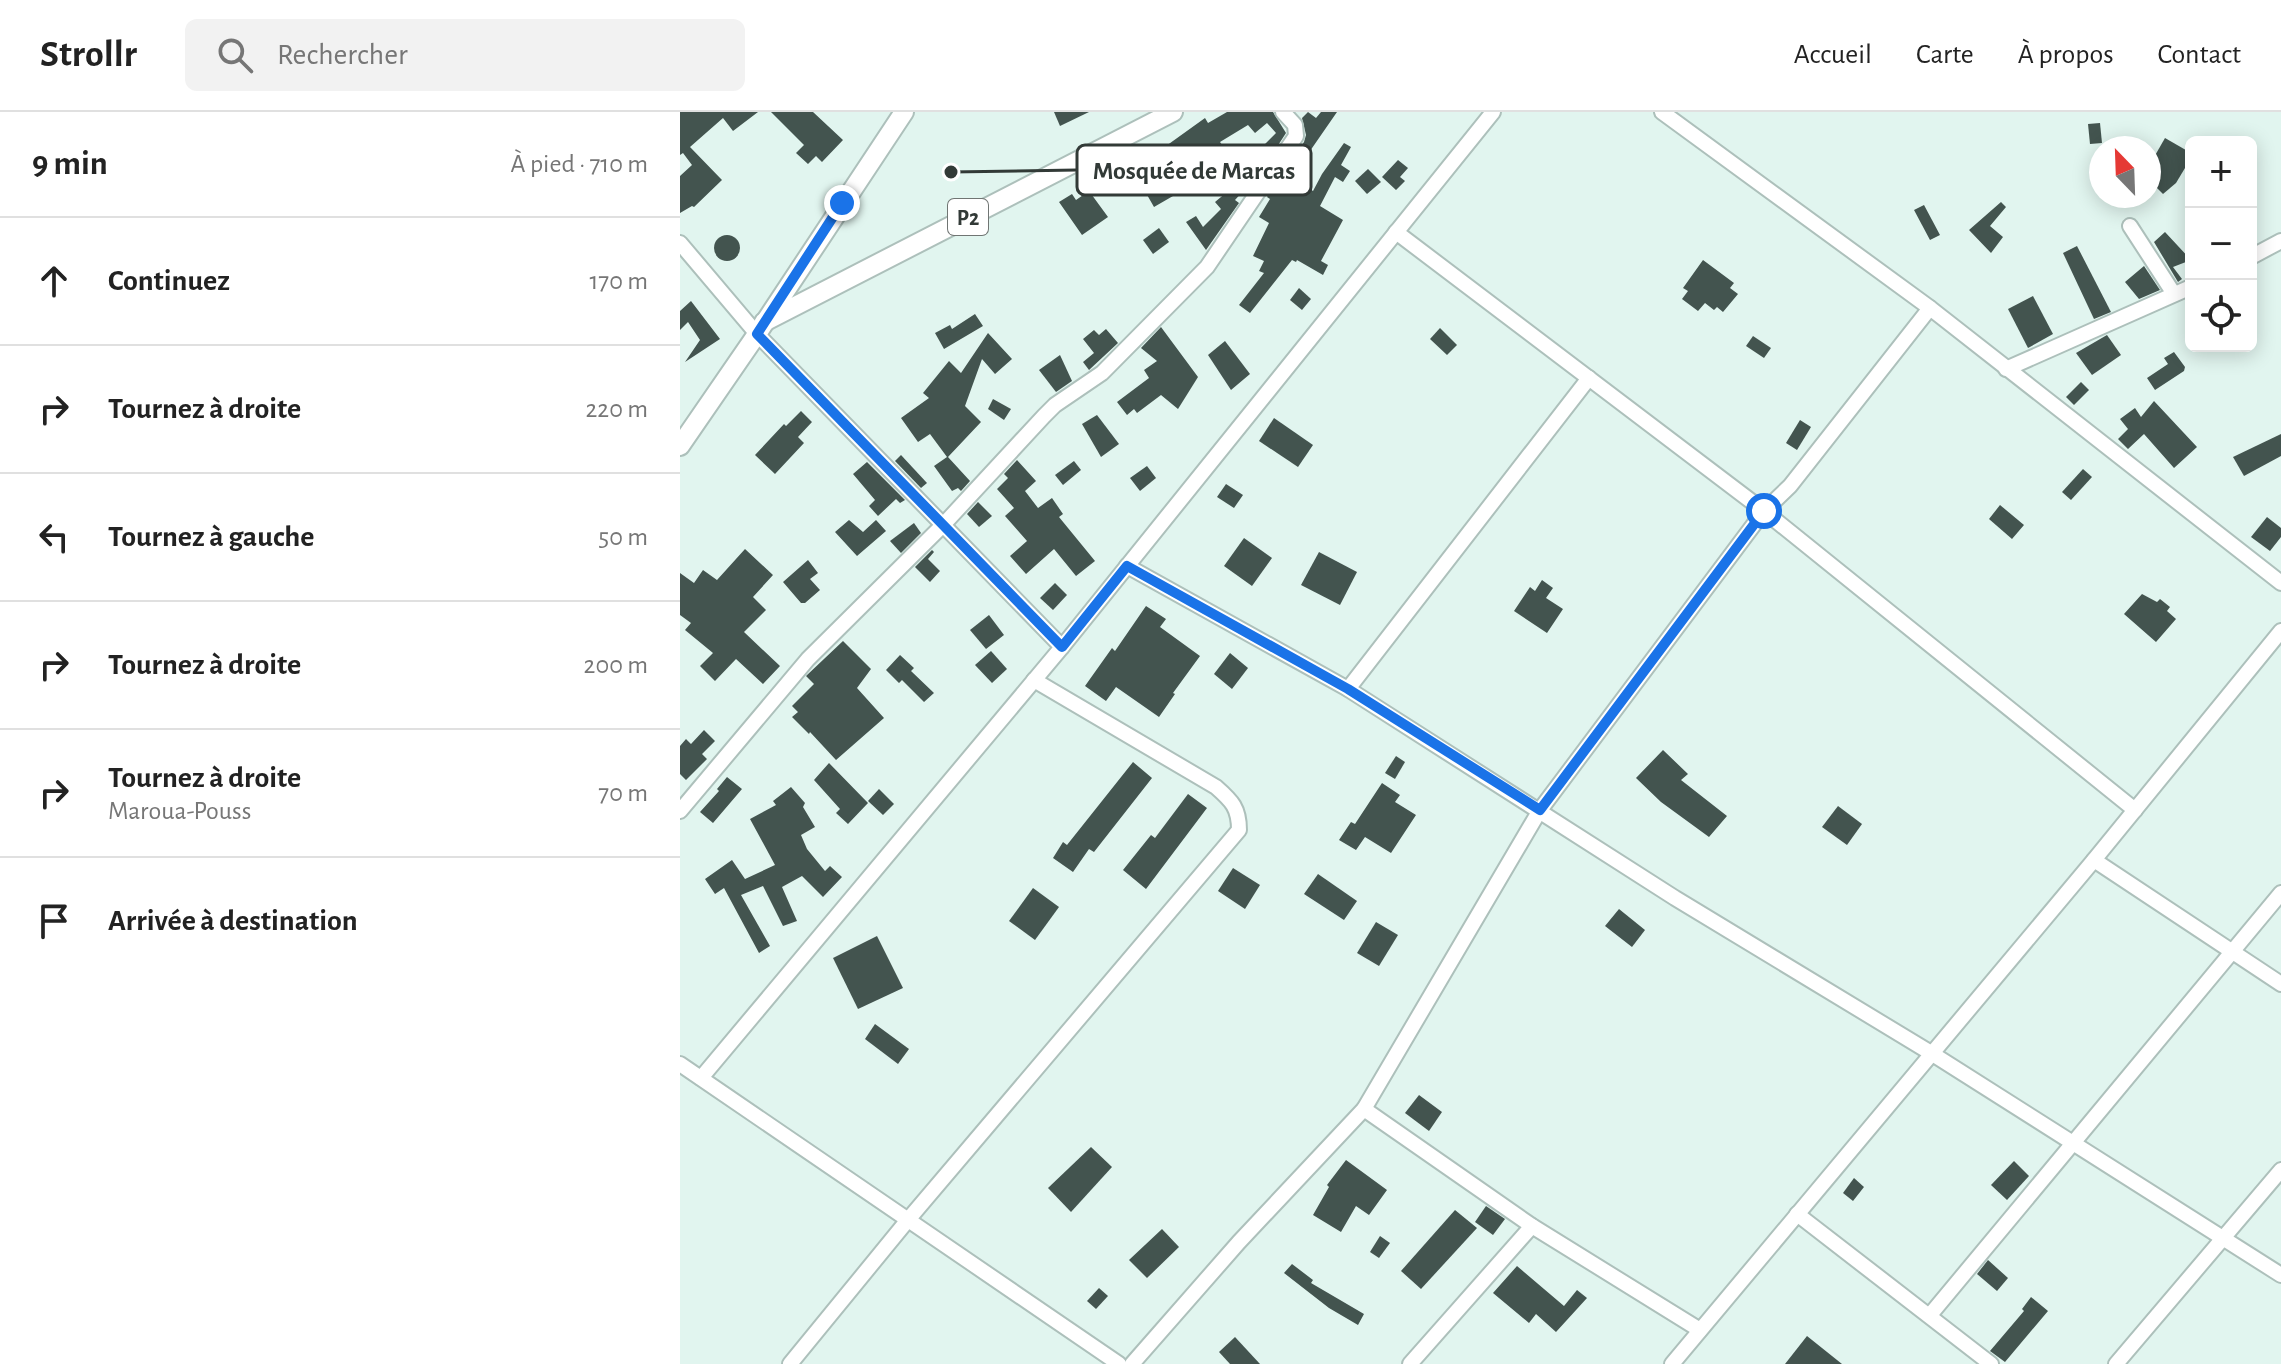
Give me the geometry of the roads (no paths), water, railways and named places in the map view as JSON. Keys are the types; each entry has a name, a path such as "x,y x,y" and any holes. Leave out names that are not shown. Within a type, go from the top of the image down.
{"main road":[{"path":"680,446 904,112"},
{"name":"P2","path":"761,328 1173,112"}],"street":[{"path":"680,811 808,659 944,524 1055,405 1102,373 1207,267 1296,136 1295,125 1283,112"},
{"path":"701,1078 1062,647 1493,112"},
{"path":"1662,112 1930,308 2281,583"},
{"path":"2130,226 2174,294"},
{"path":"1396,232 1764,511 2135,810"},
{"path":"2257,254 2281,241"},
{"path":"680,243 1062,647"},
{"path":"2006,369 2185,289"},
{"path":"1132,1364 1239,1242 1364,1109 1540,810 1764,511 1790,486 1930,308"},
{"path":"1348,689 1589,378"},
{"path":"1127,566 1348,689 1675,898 1931,1053 2281,1275"},
{"path":"1672,1364 2094,860 2281,631"},
{"path":"790,1364 907,1221 1239,830 1239,816 1234,803 1216,787 1034,680"},
{"path":"2094,860 2281,984"},
{"path":"1930,1315 2281,893"},
{"path":"680,1064 1119,1364"},
{"path":"1364,1109 1532,1226 1700,1330"},
{"path":"2116,1364 2281,1170"},
{"path":"1797,1214 1991,1364"},
{"path":"1410,1364 1532,1226"}],"place":[{"name":"Mosquée de Marcas","path":"951,172"}]}
